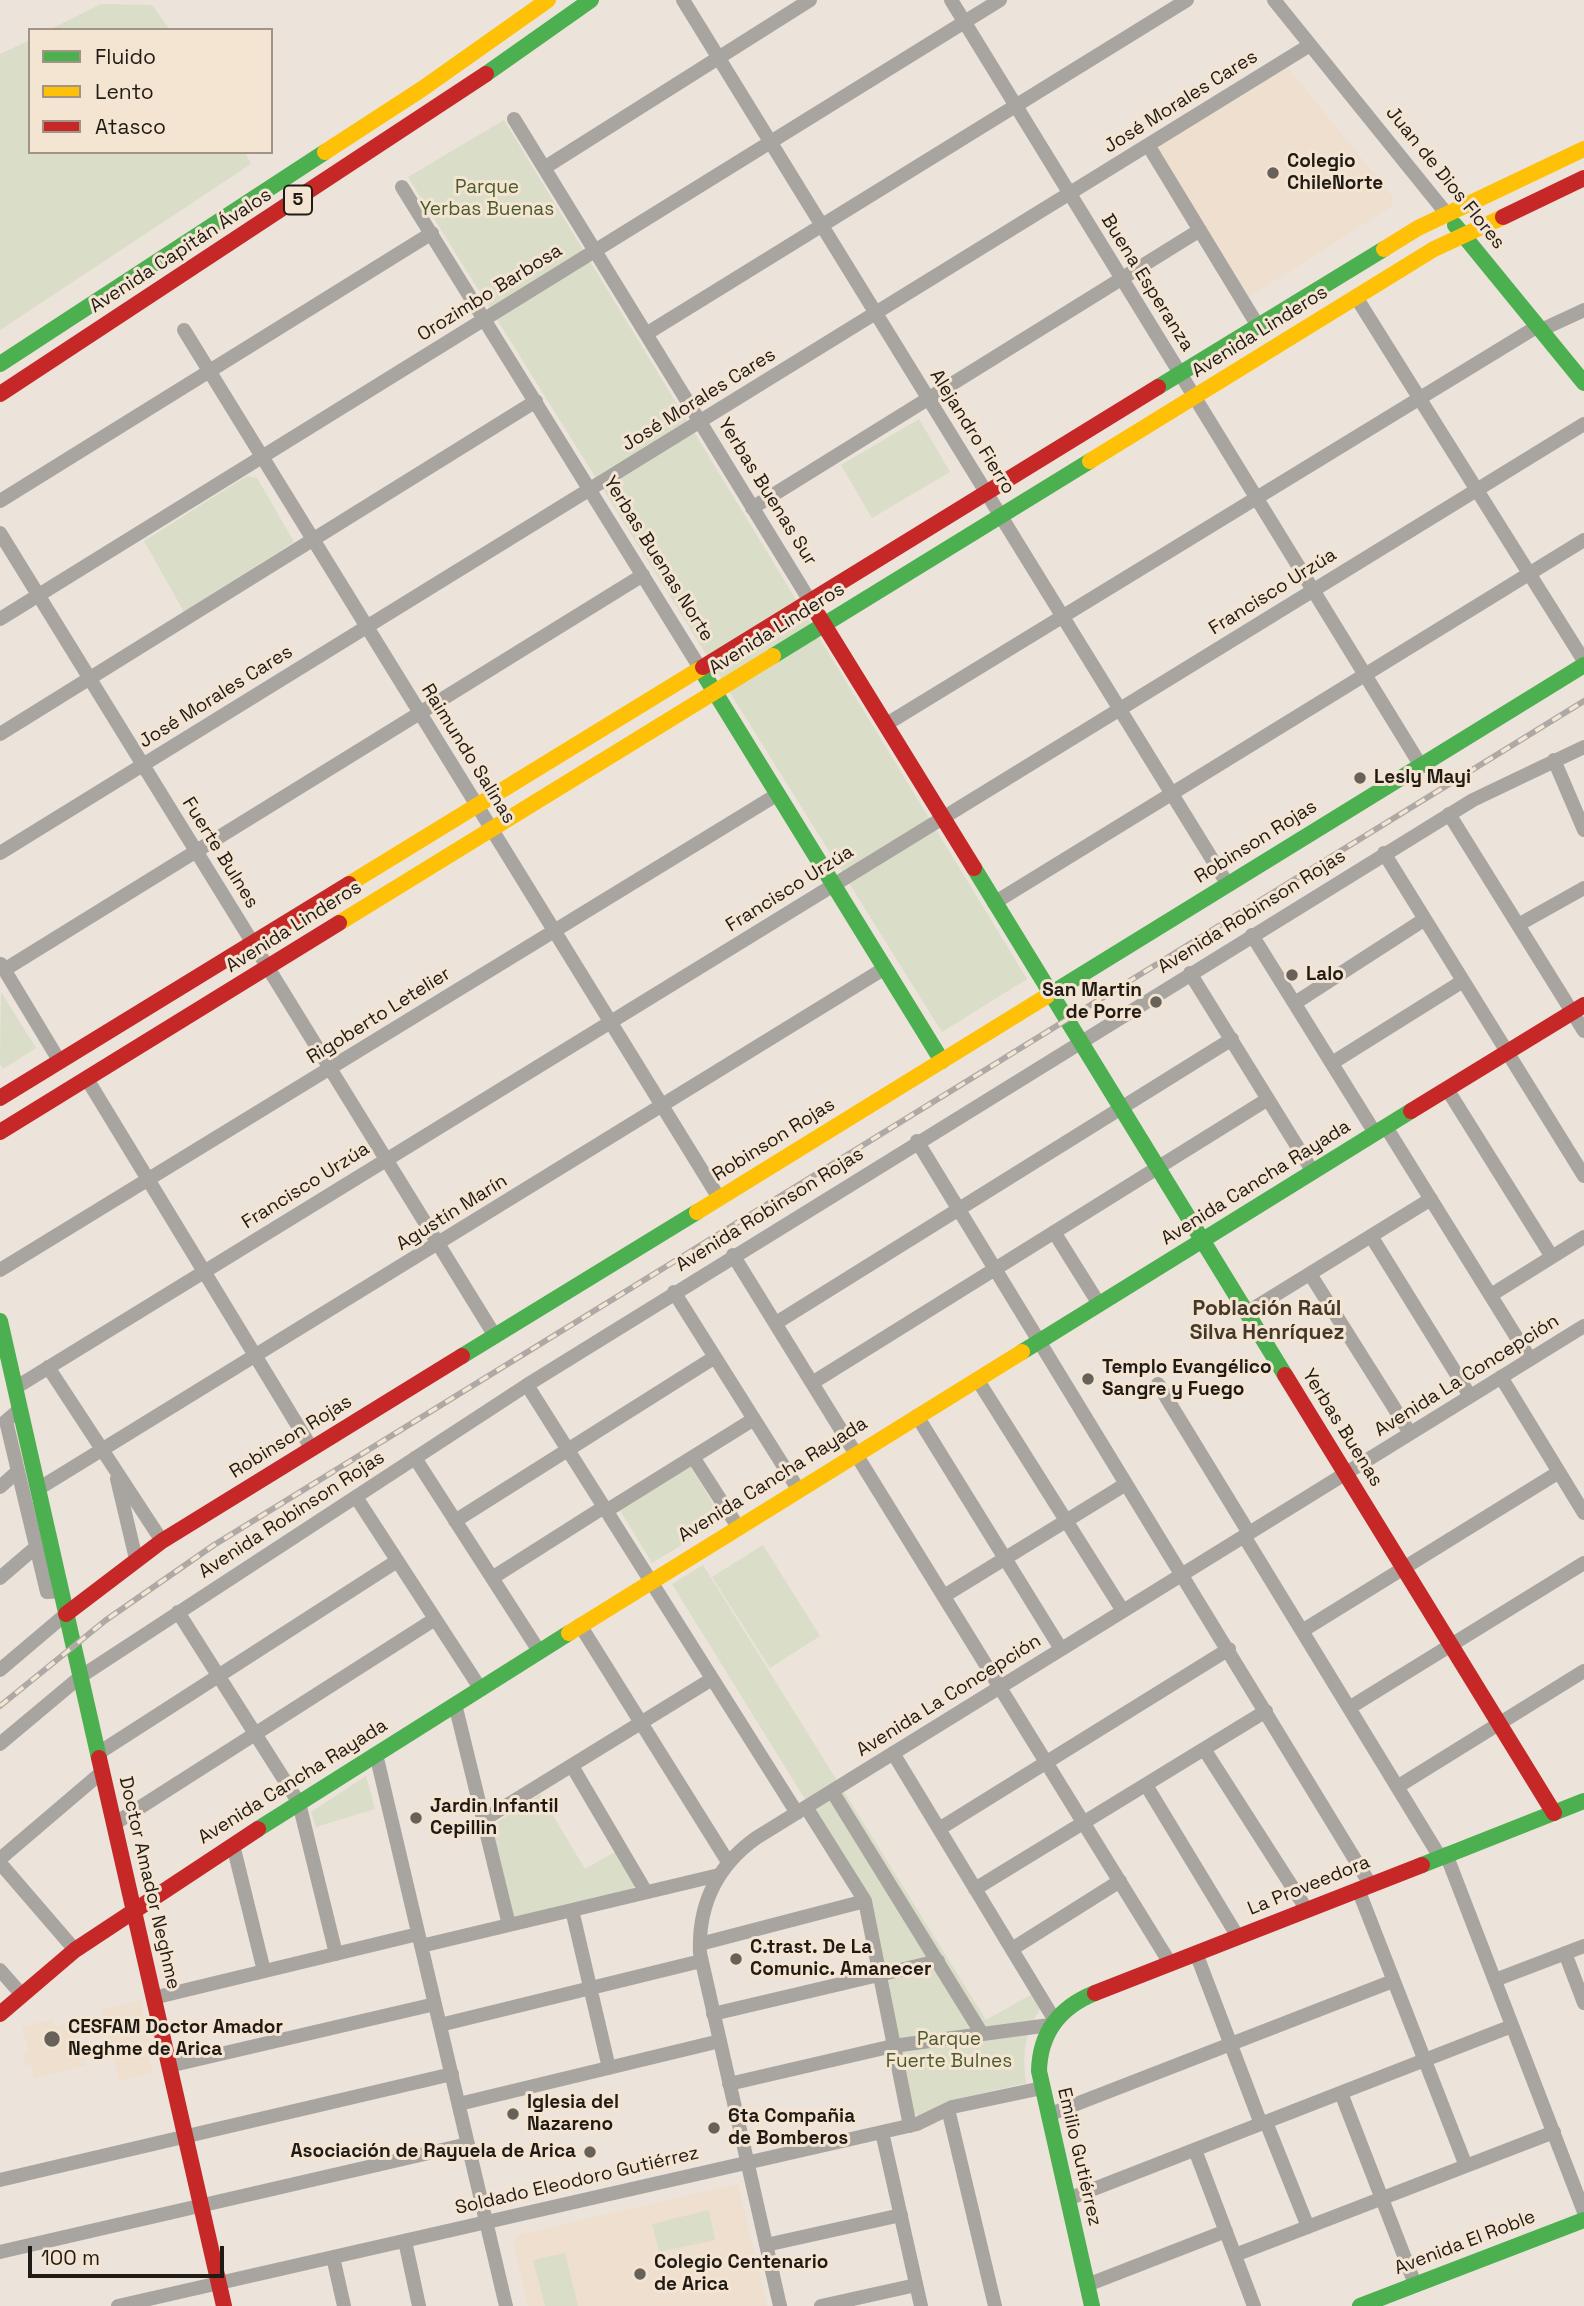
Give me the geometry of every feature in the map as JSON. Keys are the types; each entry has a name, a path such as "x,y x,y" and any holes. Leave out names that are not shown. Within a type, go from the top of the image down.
{"main road":[{"name":"Avenida Capitán Ávalos","path":"0,364 412,96 548,0"},
{"name":"Avenida Capitán Ávalos","path":"0,394 441,106 591,0"},
{"name":"Avenida Linderos","path":"0,1098 1446,213 1584,149"},
{"name":"Avenida Linderos","path":"0,1132 1356,297 1463,234 1584,178"},
{"name":"Juan de Dios Flores","path":"1446,213 1584,383"},
{"name":"Yerbas Buenas Sur","path":"810,601 1049,994"},
{"name":"Robinson Rojas","path":"66,1614 162,1541 1584,663"},
{"name":"Yerbas Buenas Norte","path":"701,668 942,1061"},
{"name":"Yerbas Buenas","path":"1049,994 1554,1813"},
{"name":"Avenida Cancha Rayada","path":"0,2014 75,1950 233,1845 650,1581 1578,1008"},
{"name":"Doctor Amador Neghme","path":"0,1321 4,1354 20,1409 224,2306"},
{"name":"La Proveedora","path":"1052,2022 1078,2001 1584,1801"},
{"name":"Emilio Gutiérrez","path":"1052,2022 1039,2050 1042,2088 1092,2306"},
{"name":"Avenida El Roble","path":"1367,2305 1584,2220"}],"street":[{"name":"Alejandro Fierro","path":"683,0 1228,884"},
{"path":"544,168 810,0"},
{"name":"Buena Esperanza","path":"951,0 1421,766"},
{"name":"Orozimbo Barbosa","path":"0,619 1000,0"},
{"path":"646,334 1187,0"},
{"name":"Juan de Dios Flores","path":"1274,0 1446,213"},
{"name":"José Morales Cares","path":"0,853 1310,45"},
{"name":"Yerbas Buenas Sur","path":"514,119 810,601"},
{"path":"1148,145 1258,326"},
{"name":"Yerbas Buenas Norte","path":"402,187 701,668"},
{"path":"752,508 1200,230"},
{"path":"0,501 432,233"},
{"path":"1356,297 1584,663"},
{"path":"885,725 1420,398 1539,328 1584,310"},
{"name":"Raimundo Salinas","path":"184,330 719,1198"},
{"path":"0,734 536,401"},
{"name":"Francisco Urzúa","path":"15,1388 1584,424"},
{"name":"Fuerte Bulnes","path":"0,533 495,1336"},
{"path":"993,903 1584,540"},
{"path":"60,1062 2,966 196,851 643,575"},
{"name":"Avenida Robinson Rojas","path":"0,1744 80,1677 674,1292 1449,814 1584,747"},
{"path":"1554,760 1584,830"},
{"name":"Rigoberto Letelier","path":"0,1270 778,794"},
{"path":"1449,814 1518,925 1578,1008 1584,1031"},
{"path":"1384,853 1584,1176"},
{"path":"1518,925 1584,888"},
{"path":"1295,1003 1425,919"},
{"path":"1252,935 1332,1063 1431,1199 1530,1359"},
{"name":"Agustín Marín","path":"38,1489 885,968"},
{"path":"1191,973 1313,1172"},
{"path":"1332,1063 1463,981"},
{"path":"776,1323 1232,1040"},
{"path":"87,1079 312,1449"},
{"path":"1447,1089 1552,1257"},
{"path":"812,1382 1268,1099"},
{"path":"917,1141 1266,1711 1364,1887 1393,1981 1466,2166"},
{"path":"1246,1313 1431,1199"},
{"path":"1054,1232 1099,1304"},
{"path":"1371,1236 1470,1396"},
{"path":"1491,1296 1584,1237"},
{"path":"733,1255 1170,1963"},
{"path":"1310,1274 1410,1433"},
{"path":"674,1292 798,1489"},
{"name":"Avenida La Concepción","path":"780,2306 701,1961 700,1944 706,1901 723,1869 756,1838 1530,1359 1582,1332"},
{"path":"455,1521 715,1357"},
{"path":"48,1367 162,1541"},
{"path":"1502,1377 1584,1513"},
{"path":"977,1379 1123,1611"},
{"path":"1158,1384 1302,1631 1397,1787 1443,1856 1495,1980 1584,2212"},
{"path":"527,1385 712,1679 865,1901 910,2126"},
{"path":"20,1409 6,1421 47,1592 61,1591"},
{"path":"917,1416 1061,1649"},
{"path":"492,1578 754,1419"},
{"path":"693,1457 738,1527"},
{"path":"415,1458 539,1651"},
{"path":"114,1467 136,1559"},
{"path":"0,1487 18,1471"},
{"path":"1302,1631 1559,1472"},
{"path":"944,1596 1126,1484"},
{"path":"356,1497 480,1688"},
{"path":"3,1570 36,1547"},
{"path":"97,1754 397,1561"},
{"path":"1349,1708 1584,1563"},
{"path":"178,1612 299,1803 336,1954"},
{"name":"Robinson Rojas","path":"0,1670 66,1614"},
{"path":"114,1824 435,1619"},
{"path":"153,1998 336,1954 509,1925 646,1892 723,1869 641,1723 580,1625"},
{"path":"939,1829 1228,1650"},
{"path":"1397,1787 1584,1671"},
{"path":"483,1820 712,1679"},
{"path":"455,1704 509,1925"},
{"path":"975,1889 1266,1711"},
{"path":"1204,1749 1307,1910"},
{"path":"729,2084 893,2046 1052,2022 1012,1949 893,1753"},
{"path":"376,1754 506,2306"},
{"path":"572,1766 646,1892"},
{"path":"75,1950 0,1861 102,1772"},
{"path":"1146,1785 1238,1937"},
{"path":"832,1791 982,2034"},
{"path":"233,1845 264,1971"},
{"path":"1012,1949 1120,1881"},
{"path":"700,1944 865,1901"},
{"path":"572,1910 609,2068"},
{"path":"1495,1980 1584,1946"},
{"path":"1196,1953 1308,2227"},
{"path":"1565,1953 1584,2003"},
{"path":"440,2025 701,1961"},
{"path":"713,2014 938,1961"},
{"path":"0,1970 22,1996"},
{"path":"1048,2115 1393,1981"},
{"path":"169,2066 435,2004"},
{"path":"1068,2199 1512,2026"},
{"path":"459,2104 720,2041"},
{"path":"0,2180 452,2074"},
{"name":"Soldado Eleodoro Gutiérrez","path":"118,2306 142,2303 219,2283 910,2126 948,2109 1042,2088"},
{"path":"1341,2093 1415,2284"},
{"path":"948,2109 995,2306"},
{"path":"882,2132 921,2306"},
{"path":"1235,2255 1553,2132"},
{"path":"0,2252 468,2144"},
{"path":"1195,2150 1254,2306"},
{"path":"766,2245 901,2215"},
{"path":"1087,2285 1226,2231"},
{"path":"405,2241 419,2306"},
{"path":"333,2257 344,2306"},
{"path":"821,2306 916,2285"}],"shaded area":[{"name":"Colegio ChileNorte","path":"1286,65 1392,196 1392,206 1249,297 1158,150 1162,140"},
{"path":"140,2000 154,2057 149,2059 153,2073 119,2081 101,2010"},
{"name":"CESFAM Doctor Amador Neghme de Arica","path":"53,2019 55,2026 75,2021 86,2065 34,2079 31,2064 26,2065 23,2054 29,2052 22,2027"},
{"name":"Colegio Centenario de Arica","path":"738,2184 767,2306 528,2306 513,2242 517,2235"}],"green space":[{"path":"101,4 152,5 169,28 53,28"},
{"path":"28,41 28,154 246,154 251,164 0,330 0,54"},
{"name":"Parque Yerbas Buenas","path":"504,120 1027,979 942,1032 408,177"},
{"path":"919,419 950,472 872,518 841,465"},
{"path":"247,476 257,478 294,542 184,612 144,541"},
{"path":"1,992 36,1048 3,1069 0,1064"},
{"path":"690,1466 723,1520 652,1563 619,1509"},
{"path":"763,1545 820,1636 770,1668 712,1577"},
{"name":"Parque Fuerte Bulnes","path":"703,1565 986,2020 1034,1993 1042,2006 1026,2043 1026,2083 948,2101 918,2117 913,2110 866,1898 672,1584"},
{"path":"366,1776 375,1809 316,1827 311,1812"},
{"path":"540,1794 585,1869 615,1852 636,1886 626,1892 512,1918 491,1830 496,1823"},
{"path":"709,2210 715,2240 659,2252 652,2224"},
{"path":"565,2253 578,2306 545,2306 533,2260"}],"railway":[{"path":"0,1706 106,1620 214,1545 1584,701"}],"traffic: fast":[{"path":"486,74 591,0"},
{"path":"0,364 325,152"},
{"path":"1455,225 1584,383"},
{"path":"1158,387 1384,249"},
{"path":"773,656 1090,461"},
{"path":"1047,996 1584,665"},
{"path":"700,668 942,1061"},
{"path":"974,868 1285,1375"},
{"path":"1022,1352 1411,1111"},
{"path":"462,1356 697,1212"},
{"path":"0,1321 99,1758"},
{"path":"258,1829 569,1633"},
{"path":"1422,1865 1584,1801"},
{"path":"1092,2306 1039,2071 1043,2044 1054,2023 1072,2006 1095,1993"},
{"path":"1360,2306 1584,2220"}],"traffic: slow":[{"path":"325,152 422,89 548,0"},
{"path":"1384,249 1418,228 1584,149"},
{"path":"1090,461 1434,249 1503,217"},
{"path":"339,923 773,656"},
{"path":"349,884 703,667"},
{"path":"697,1212 1047,996"},
{"path":"569,1633 1022,1352"}],"traffic: jam":[{"path":"0,394 486,74"},
{"path":"1503,217 1584,178"},
{"path":"703,667 1158,387"},
{"path":"818,615 974,868"},
{"path":"0,1098 349,884"},
{"path":"0,1132 339,923"},
{"path":"1411,1111 1584,1005"},
{"path":"66,1614 162,1541 462,1356"},
{"path":"1285,1375 1554,1813"},
{"path":"99,1758 224,2306"},
{"path":"0,2014 75,1950 258,1829"},
{"path":"1095,1993 1422,1865"}],"place":[{"name":"Colegio ChileNorte","path":"1273,173"},
{"name":"Lesly Mayi","path":"1360,778"},
{"name":"Lalo","path":"1292,975"},
{"name":"San Martin de Porre","path":"1156,1002"},
{"name":"Templo Evangélico Sangre y Fuego","path":"1088,1379"},
{"name":"Jardin Infantil Cepillin","path":"416,1818"},
{"name":"C.trast. De La Comunic. Amanecer","path":"736,1959"},
{"name":"CESFAM Doctor Amador Neghme de Arica","path":"52,2039"},
{"name":"Iglesia del Nazareno","path":"513,2114"},
{"name":"6ta Compañia de Bomberos","path":"714,2128"},
{"name":"Asociación de Rayuela de Arica","path":"590,2152"},
{"name":"Colegio Centenario de Arica","path":"640,2274"}],"district":[{"name":"Población Raúl Silva Henríquez","path":"1267,1321"}]}
